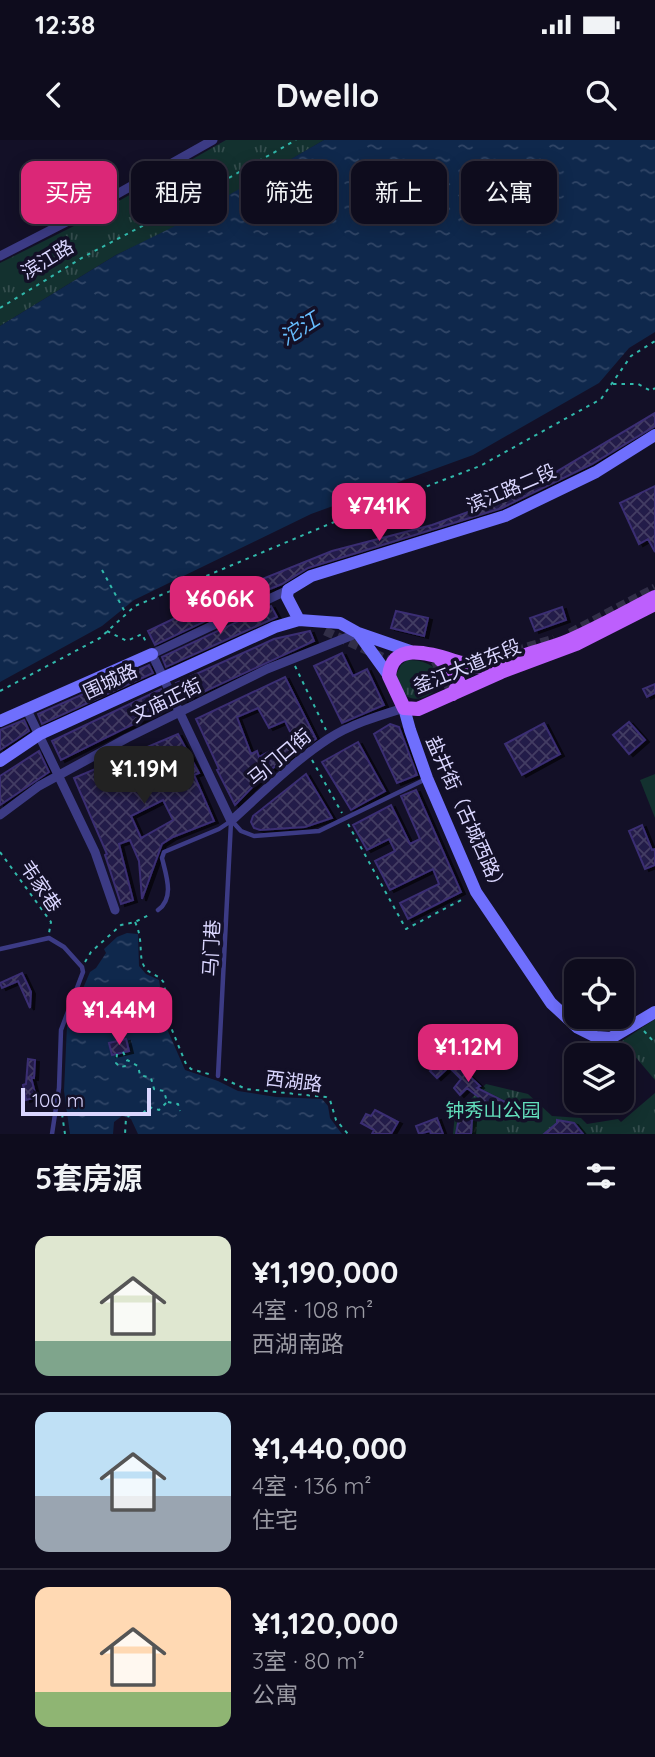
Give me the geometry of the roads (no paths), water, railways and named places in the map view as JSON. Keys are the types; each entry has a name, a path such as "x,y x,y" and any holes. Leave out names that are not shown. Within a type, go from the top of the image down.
{"main road":[{"name":"釜江大道东段","path":"655,597 567,642 496,665 481,667 410,651 392,661 389,676 404,708 418,709 500,672 576,644 655,604"},
{"path":"437,657 458,677 459,683 453,694"}],"street":[{"path":"0,256 78,216 213,140"},
{"name":"滨江路二段","path":"288,590 311,576 505,516 596,472 655,435"},
{"path":"288,590 287,597 299,621"},
{"path":"0,721 288,590"},
{"name":"围城路","path":"0,761 40,734 275,627 299,621 340,623 358,633 410,651"},
{"path":"358,633 389,676"},
{"name":"文庙正街","path":"0,815 39,786 181,712 291,659 358,633"},
{"path":"152,654 232,821"},
{"path":"26,708 95,852 115,910"},
{"name":"马门口街","path":"232,821 309,753 330,738 362,722 404,708"},
{"name":"盐井街（古城西路）","path":"404,708 428,778 476,892 551,1003 578,1028 596,1037 611,1038 655,1012"}],"lane":[{"path":"232,821 241,831 254,836 319,831 428,778"},
{"name":"马门口街","path":"158,910 165,905 169,897 162,858 164,852 232,821"},
{"name":"马门巷","path":"218,1076 232,821"},
{"path":"0,949 49,938 64,947 82,967 83,972 61,1030 59,1088 52,1134"}],"water":[{"name":"沱江","path":"324,140 655,140 655,332 629,348 599,383 473,455 311,514 134,600 102,626 0,682 0,326 116,255 179,224 227,224 227,196 241,188 241,224 337,224 337,161 288,161"},
{"path":"127,933 138,934 139,966 146,974 159,980 167,1029 185,1070 238,1091 276,1097 322,1099 328,1106 330,1118 342,1134 138,1134 131,1119 122,1116 114,1122 113,1134 70,1134 64,1091 67,1026 90,972 106,953 104,949 117,937"}],"tunnel":[{"path":"570,633 655,588"},
{"path":"325,631 395,663"},
{"path":"462,660 490,658 554,639"},
{"path":"435,661 450,689"}],"park label":[{"name":"钟秀山公园","path":"493,1110"}]}
